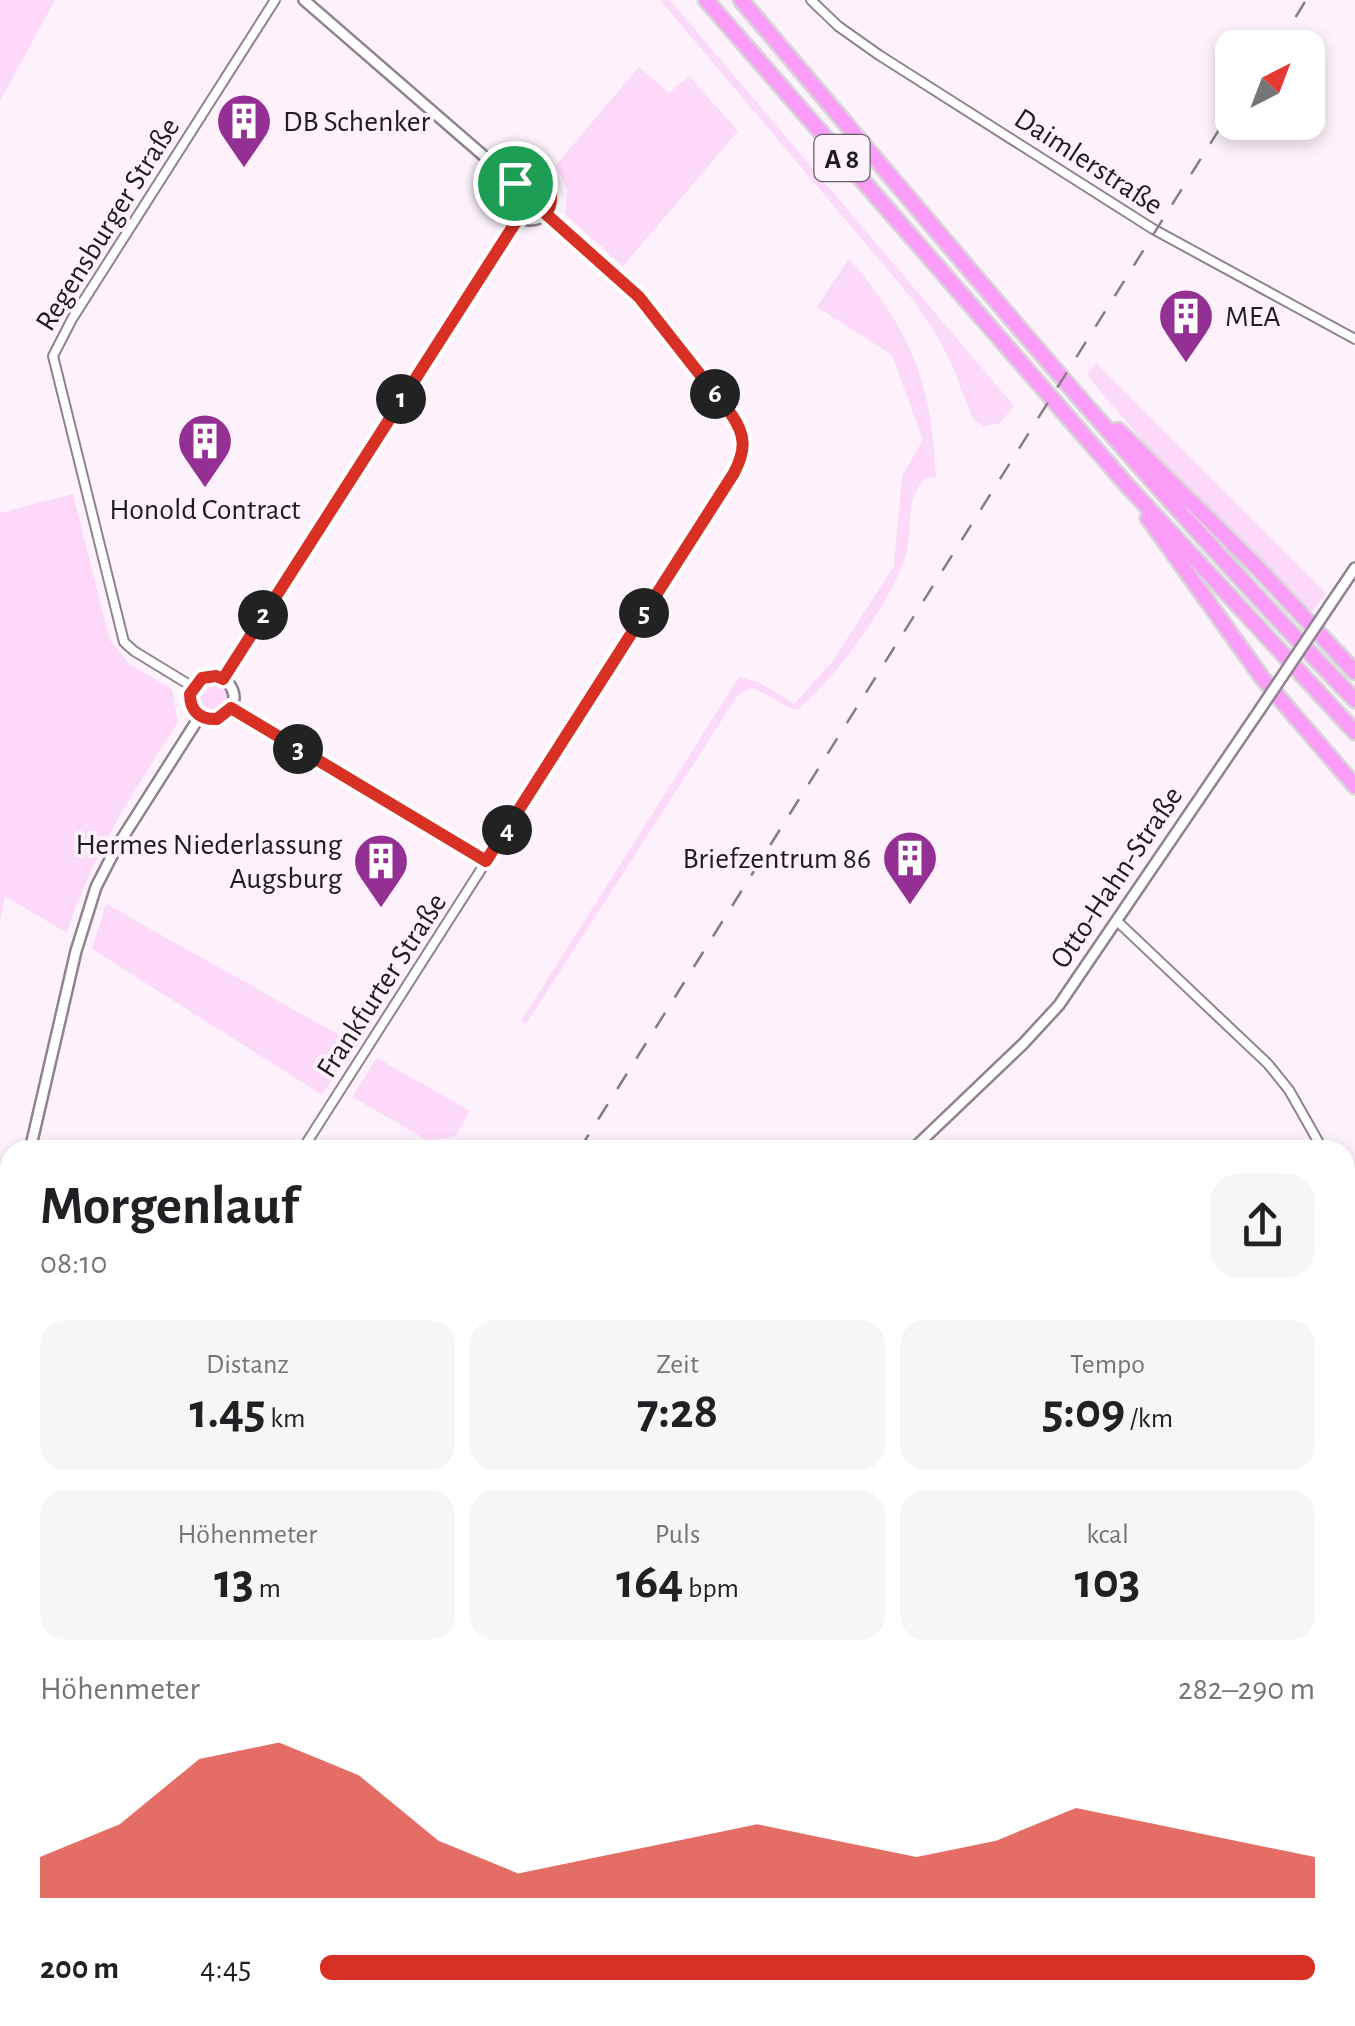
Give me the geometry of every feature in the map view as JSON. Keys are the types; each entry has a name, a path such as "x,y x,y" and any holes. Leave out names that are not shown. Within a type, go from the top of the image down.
{"highway":[{"name":"A 8","path":"706,0 1126,484 1355,732"},
{"name":"A 8","path":"741,0 928,223 1214,551 1355,700"},
{"path":"1090,408 1135,444 1355,672"},
{"path":"1126,484 1227,631 1290,713 1351,780"}],"street":[{"name":"Regensburger Straße","path":"193,687 124,642 53,356 82,303 275,0"},
{"path":"304,0 515,183"},
{"name":"Daimlerstraße","path":"811,0 838,26 879,55 1153,229 1355,339"},
{"path":"528,177 548,186 551,200 546,214 534,220 519,217 509,203 510,189 515,183 528,177"},
{"name":"Frankfurter Straße","path":"308,1140 734,473 744,440 742,429 731,414 639,297 546,214"},
{"path":"223,679 519,217"},
{"name":"Otto-Hahn-Straße","path":"922,1140 1037,1030 1072,988 1355,568"},
{"path":"209,676 223,679 233,693 231,708 217,719 200,716 190,700 193,687 209,676"},
{"path":"231,708 486,861"},
{"path":"33,1140 76,952 96,887 116,848 200,716"},
{"path":"1117,921 1268,1064 1289,1090 1317,1140"}],"shaded area":[{"path":"0,0 55,0 0,101"},
{"path":"660,0 670,0 1014,406 1000,423 984,427 972,417 953,367 914,301"},
{"path":"639,67 669,93 689,76 738,131 623,266 565,214 567,189 556,165"},
{"path":"530,183 544,192 545,198 536,212 530,213 516,204 515,198 524,184"},
{"path":"849,259 903,334 923,385 934,444 936,477 926,478 914,495 908,548 897,577 860,640 798,709 754,688 736,698 526,1024 521,1021 739,677 760,683 794,704 832,662 894,566 902,476 923,440 892,355 817,307"},
{"path":"1096,363 1326,593 1310,615 1154,455 1087,375"},
{"path":"73,494 110,640 129,664 172,689 178,722 102,850 67,933 5,896 0,921 0,513"},
{"path":"212,681 223,686 228,697 223,708 212,713 201,708 196,697 201,686"},
{"path":"106,904 355,1044 322,1095 92,949"},
{"path":"377,1058 470,1111 455,1136 427,1140 352,1097"}],"railway":[{"path":"1288,30 1306,0"},
{"path":"585,1140 1215,136"}],"place":[{"name":"DB Schenker","path":"244,170"},
{"name":"MEA","path":"1186,365"},
{"name":"Honold Contract","path":"205,490"},
{"name":"Briefzentrum 86","path":"910,907"},
{"name":"Hermes Niederlassung Augsburg","path":"381,910"}],"route":[{"path":"528,177 548,186 551,200 546,214 639,297 731,414 742,429 744,440 734,473 486,861 231,708 217,719 200,716 192,708 190,694 202,678 223,679 519,217 508,196 515,183 528,177"}]}
